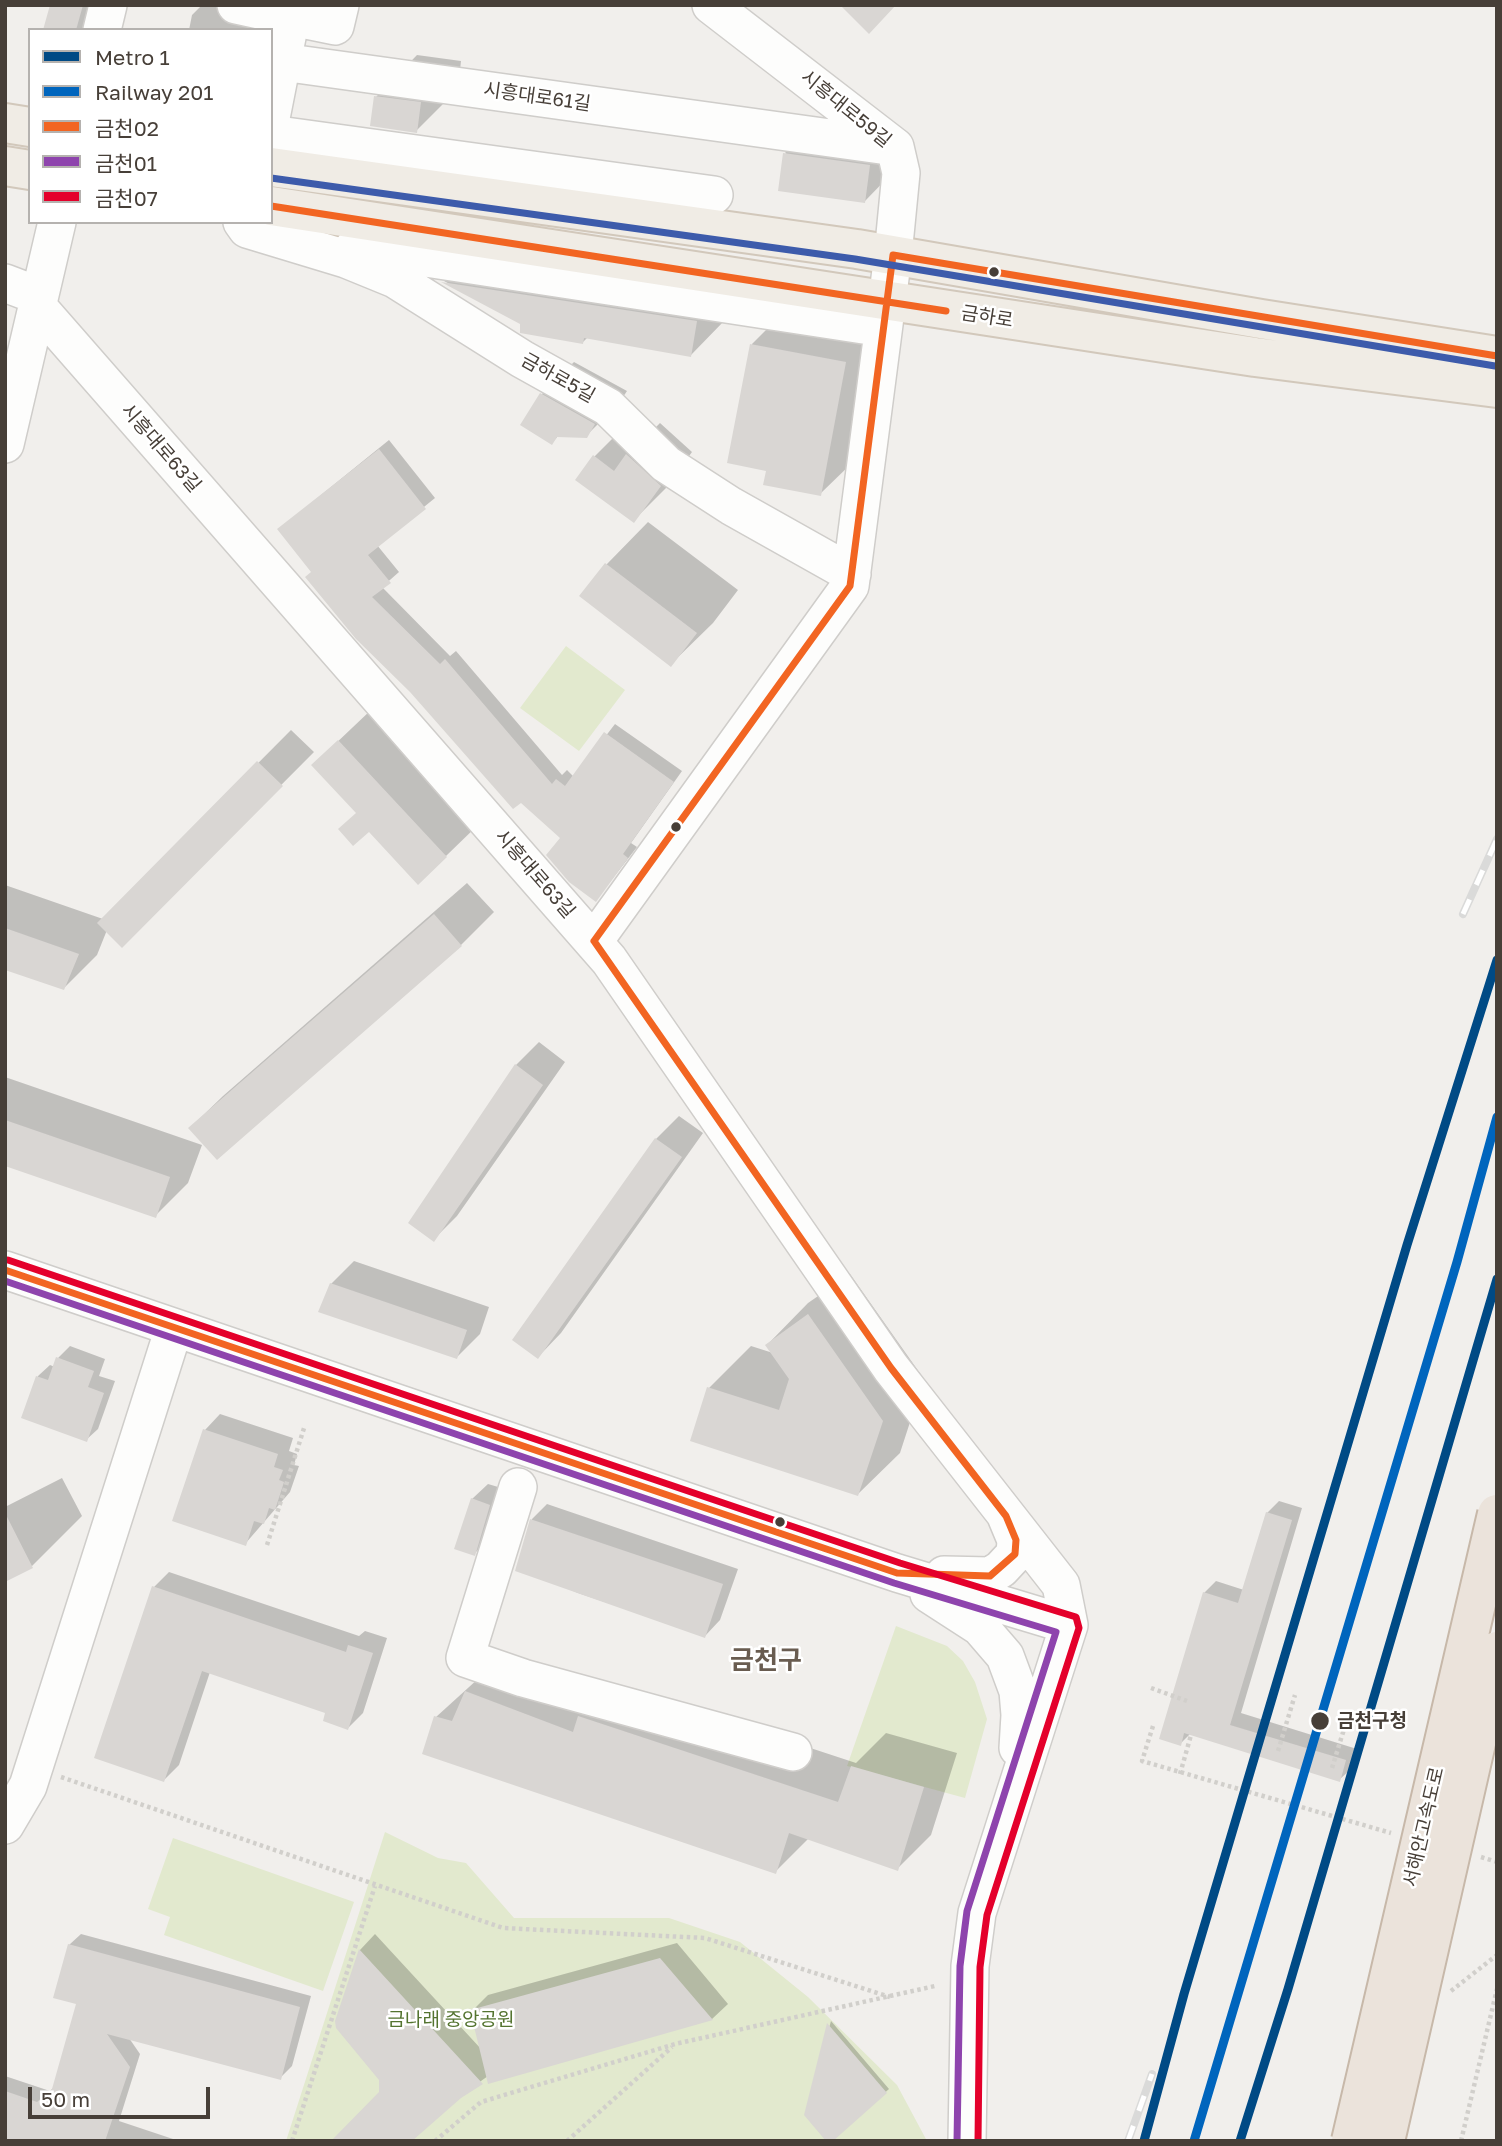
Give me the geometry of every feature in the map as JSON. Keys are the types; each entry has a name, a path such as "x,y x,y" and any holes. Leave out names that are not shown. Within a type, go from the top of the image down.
{"highway":[{"name":"서해안고속도로","path":"1351,2141 1497,1514"},
{"name":"서해안고속도로","path":"1385,2141 1497,1651"}],"main road":[{"path":"5,123 28,127"},
{"path":"5,166 28,170"},
{"path":"273,167 893,255 1261,319 1497,356"},
{"name":"금하로","path":"274,221 884,315 1255,357 1497,388"}],"street":[{"path":"103,28 108,5"},
{"path":"236,5 335,26 340,5"},
{"name":"시흥대로59길","path":"594,941 850,586 893,255 901,173 895,147 711,5"},
{"path":"273,108 291,16"},
{"name":"시흥대로61길","path":"282,62 895,147"},
{"path":"273,134 714,195"},
{"name":"금하로5길","path":"274,221 395,279 522,359 608,407 666,464 731,506 852,574"},
{"path":"5,444 57,224"},
{"name":"금하로5길","path":"243,224 247,229 264,224"},
{"path":"5,283 38,301"},
{"name":"시흥대로63길","path":"38,301 594,941 891,1368 1061,1585 1069,1625"},
{"path":"5,1270 897,1573 1069,1625 975,1924 970,1966 967,2141"},
{"path":"6,1819 28,1786 174,1328"},
{"path":"518,1487 464,1658 523,1678 793,1752"},
{"path":"897,1573 990,1576 1015,1554 1016,1534 1006,1516"},
{"path":"897,1573 980,1627 1005,1656 1014,1674 1020,1716 1016,1791"}],"path":[{"path":"267,1545 306,1425"},
{"path":"1151,1688 1187,1701"},
{"path":"1278,1751 1295,1695"},
{"path":"1332,1768 1349,1713"},
{"path":"1153,1726 1142,1761 1389,1832"},
{"path":"1180,1774 1191,1735"},
{"path":"53,1775 503,1928 705,1938 890,1997"},
{"path":"292,2141 375,1886"},
{"path":"435,2141 481,2102 675,2044 935,1986"},
{"path":"1461,2141 1497,1989"},
{"path":"567,2141 675,2044"}],"green space":[{"path":"566,646 625,690 579,751 520,708"},
{"path":"896,1626 947,1646 963,1661 975,1682 987,1719 965,1798 847,1766"},
{"name":"금나래 중앙공원","path":"385,1832 438,1858 466,1863 514,1918 669,1918 740,1942 808,1997 897,2085 927,2141 286,2141"},
{"path":"173,1838 354,1902 323,1991 164,1935 170,1917 148,1909"}],"building":[{"path":"50,5 83,5 77,28 44,28"},
{"path":"840,5 896,5 869,34"},
{"path":"374,96 421,102 417,133 370,126"},
{"path":"783,153 870,165 865,203 778,191"},
{"path":"441,282 697,321 691,357 584,338 583,344 520,333 520,324"},
{"path":"750,344 846,362 821,496 763,485 766,471 727,463"},
{"path":"540,393 595,424 587,438 557,437 552,445 520,425"},
{"path":"379,449 426,509 368,555 391,583 372,597 440,664 445,659 552,784 556,779 565,786 604,732 674,782 623,854 628,858 596,902 569,882 546,855 560,838 521,803 513,809 410,692 356,639 305,577 311,572 277,529"},
{"path":"626,454 661,486 634,523 575,480 593,455 614,471"},
{"path":"605,563 697,633 671,667 579,596"},
{"path":"338,740 447,857 418,885 369,832 353,846 338,829 356,813 311,765"},
{"path":"257,761 283,786 122,948 97,923"},
{"path":"434,914 462,946 217,1160 188,1128"},
{"path":"5,928 79,954 64,990 5,970"},
{"path":"515,1064 543,1085 434,1242 408,1223"},
{"path":"5,1120 170,1177 156,1218 5,1166"},
{"path":"655,1138 682,1157 538,1359 512,1340"},
{"path":"330,1283 467,1330 457,1359 318,1312"},
{"path":"808,1314 883,1421 858,1496 690,1441 707,1387 779,1410 789,1379 765,1345"},
{"path":"56,1357 94,1371 88,1387 104,1393 87,1442 21,1418 36,1376 48,1380"},
{"path":"203,1429 278,1454 274,1467 283,1470 279,1480 284,1482 275,1510 269,1508 264,1524 254,1521 246,1546 172,1521"},
{"path":"471,1498 490,1505 475,1556 454,1549"},
{"path":"1266,1512 1292,1520 1230,1725 1346,1760 1340,1782 1184,1733 1181,1746 1159,1739 1203,1592 1238,1603"},
{"path":"5,1513 33,1568 5,1582"},
{"path":"530,1519 723,1584 705,1638 515,1571"},
{"path":"152,1586 346,1652 348,1645 373,1653 348,1730 323,1721 325,1713 202,1671 164,1782 94,1758"},
{"path":"465,1691 573,1732 578,1716 838,1802 851,1766 924,1787 898,1871 789,1833 776,1874 422,1754 434,1716 452,1721"},
{"path":"68,1944 300,2007 281,2080 107,2034 130,2067 105,2141 5,2141 5,2091 37,2102 52,2089 76,2004 53,1998"},
{"path":"359,1949 483,2084 461,2098 412,2141 331,2141 379,2092 379,2080 336,2028 335,2021"},
{"path":"660,1958 713,2020 488,2084 470,2010"},
{"path":"827,2023 887,2093 833,2141 826,2141 804,2115"}],"railway":[{"path":"1463,914 1497,839"},
{"path":"1128,2141 1152,2074"}],"metro line":[{"name":"1","path":"1144,2141 1184,1994 1407,1245 1497,960"},
{"name":"1","path":"1240,2141 1288,1989 1497,1279"}],"rail line":[{"name":"201","path":"1194,2141 1457,1262 1497,1117"}],"transit line":[{"path":"273,178 855,259 1495,366"},
{"name":"금천02","path":"273,206 946,311"},
{"name":"금천02","path":"594,941 850,586 893,255 1497,356"},
{"name":"금천02","path":"5,1270 897,1573 990,1576 1015,1554 1016,1540 1006,1516 891,1368 594,941"},
{"name":"금천07","path":"8,1260 900,1563 1076,1617 1079,1628 987,1915 980,1967 978,2141"},
{"name":"금천01","path":"5,1281 894,1583 1056,1632 967,1911 960,1966 957,2141"}],"place":[{"name":"금천구청","path":"1320,1721"}],"district":[{"name":"금천구","path":"766,1661"}]}
